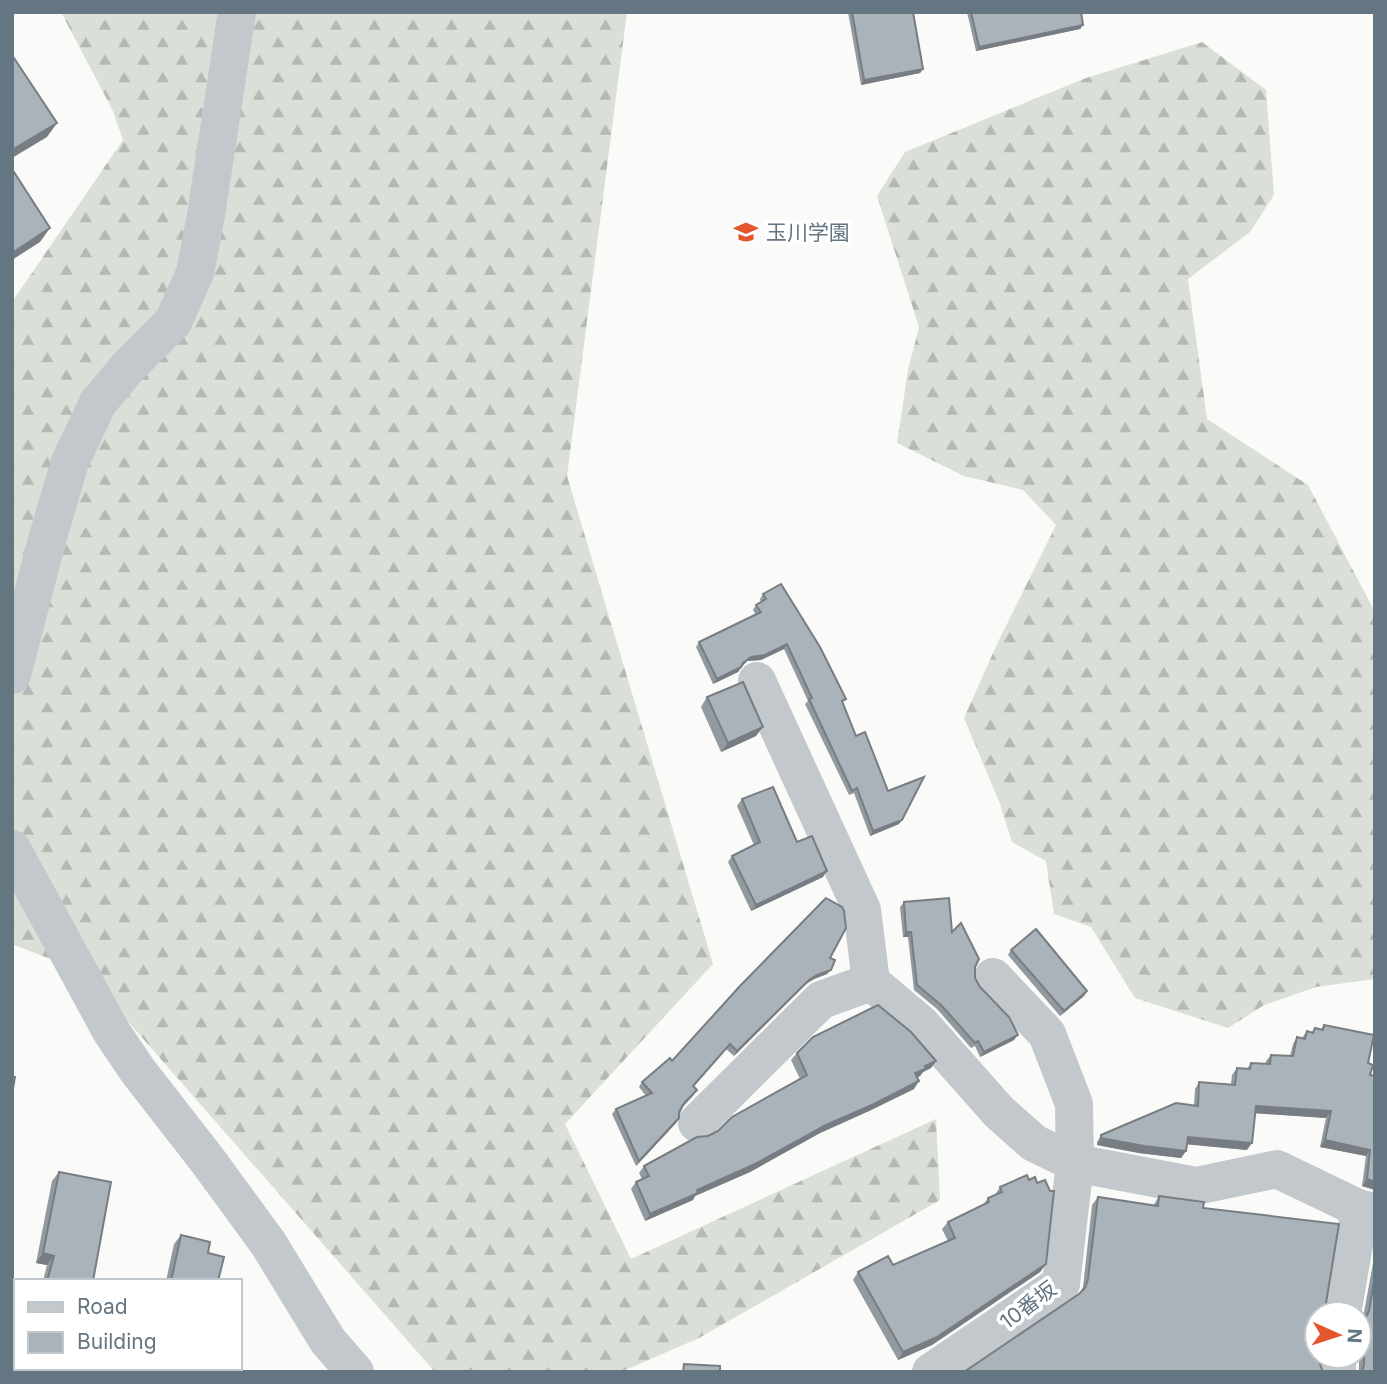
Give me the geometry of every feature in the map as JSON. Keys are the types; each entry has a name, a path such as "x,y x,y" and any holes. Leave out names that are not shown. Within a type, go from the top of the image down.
{"street":[{"path":"12,676 70,462 99,403 127,368 173,322 195,273 237,12"},
{"path":"12,596 47,540"},
{"path":"757,681 862,910 871,982 921,1024 999,1112 1034,1143 1075,1163 1196,1186 1277,1169 1367,1211 1345,1300"},
{"path":"12,849 111,1031 138,1071 268,1243 328,1341 355,1372"},
{"name":"10番坂","path":"931,1372 1061,1284 1075,1163 1074,1104 1047,1034 993,977"},
{"path":"697,1123 821,1000 871,982"}],"green space":[{"path":"61,12 627,12 567,476 713,964 565,1124 631,1259 936,1119 940,1200 699,1338 621,1372 435,1372 89,977 78,970 12,944 12,302 123,140 113,111"},
{"path":"1202,42 1266,90 1274,195 1250,232 1188,279 1207,419 1308,485 1375,612 1375,979 1316,987 1264,1005 1228,1028 1135,998 1091,927 1054,914 1046,861 1012,842 1000,804 964,718 1056,525 1023,490 964,476 897,443 908,370 919,327 877,196 905,152 1086,78"}],"building":[{"path":"852,12 913,12 923,69 864,80"},
{"path":"971,12 1081,12 1083,25 979,47"},
{"path":"12,55 57,123 12,150"},
{"path":"12,169 50,228 12,253"},
{"path":"781,584 820,647 846,699 842,701 856,736 865,732 888,791 924,777 902,820 873,831 857,788 852,791 809,699 812,698 787,644 765,655 751,657 741,667 717,679 699,642 761,612 756,605 766,599 763,594"},
{"path":"743,682 763,727 728,743 707,697"},
{"path":"773,787 797,842 812,836 827,871 756,905 732,856 760,842 742,799"},
{"path":"826,898 842,907 846,928 830,958 835,960 831,970 809,980 737,1051 730,1044 693,1086 697,1090 684,1103 679,1118 639,1161 616,1109 652,1093 642,1082 670,1058 672,1061"},
{"path":"949,898 952,932 961,923 979,959 975,967 975,978 980,987 1009,1017 1018,1035 984,1052 978,1041 975,1043 941,1005 917,985 911,932 906,932 904,902"},
{"path":"1036,929 1087,991 1064,1011 1011,950"},
{"path":"878,1005 911,1032 936,1061 915,1073 919,1081 826,1125 755,1164 697,1190 698,1193 650,1214 636,1182 649,1176 644,1166 697,1137 718,1131 732,1117 807,1075 797,1053 813,1037"},
{"path":"1324,1025 1374,1035 1368,1063 1373,1065 1370,1075 1375,1076 1375,1182 1367,1179 1370,1150 1325,1140 1331,1111 1256,1106 1252,1143 1188,1137 1186,1151 1101,1138 1101,1135 1176,1103 1198,1106 1199,1082 1235,1085 1237,1068 1250,1069 1251,1063 1270,1064 1271,1055 1293,1056 1297,1037 1305,1039 1307,1031 1313,1033 1315,1028 1323,1030"},
{"path":"59,1172 111,1182 93,1279 48,1279 54,1256 43,1253"},
{"path":"1027,1175 1029,1180 1035,1177 1037,1183 1045,1180 1050,1191 1054,1191 1046,1264 937,1337 903,1352 858,1272 888,1256 893,1265 955,1238 948,1222 989,1202 988,1198 1002,1192 1000,1187"},
{"path":"1159,1196 1204,1202 1203,1208 1339,1224 1326,1300 1303,1300 1303,1370 1323,1372 964,1372 1085,1288 1098,1197 1158,1206"},
{"path":"181,1235 210,1242 208,1253 224,1257 218,1279 171,1279"},
{"path":"1375,1276 1375,1372 1362,1372 1373,1370 1373,1300 1371,1300"},
{"path":"684,1364 720,1366 720,1372 683,1372"},
{"path":"18,1370 162,1370 162,1372"}],"place":[{"name":"玉川学園","path":"746,232"}]}
